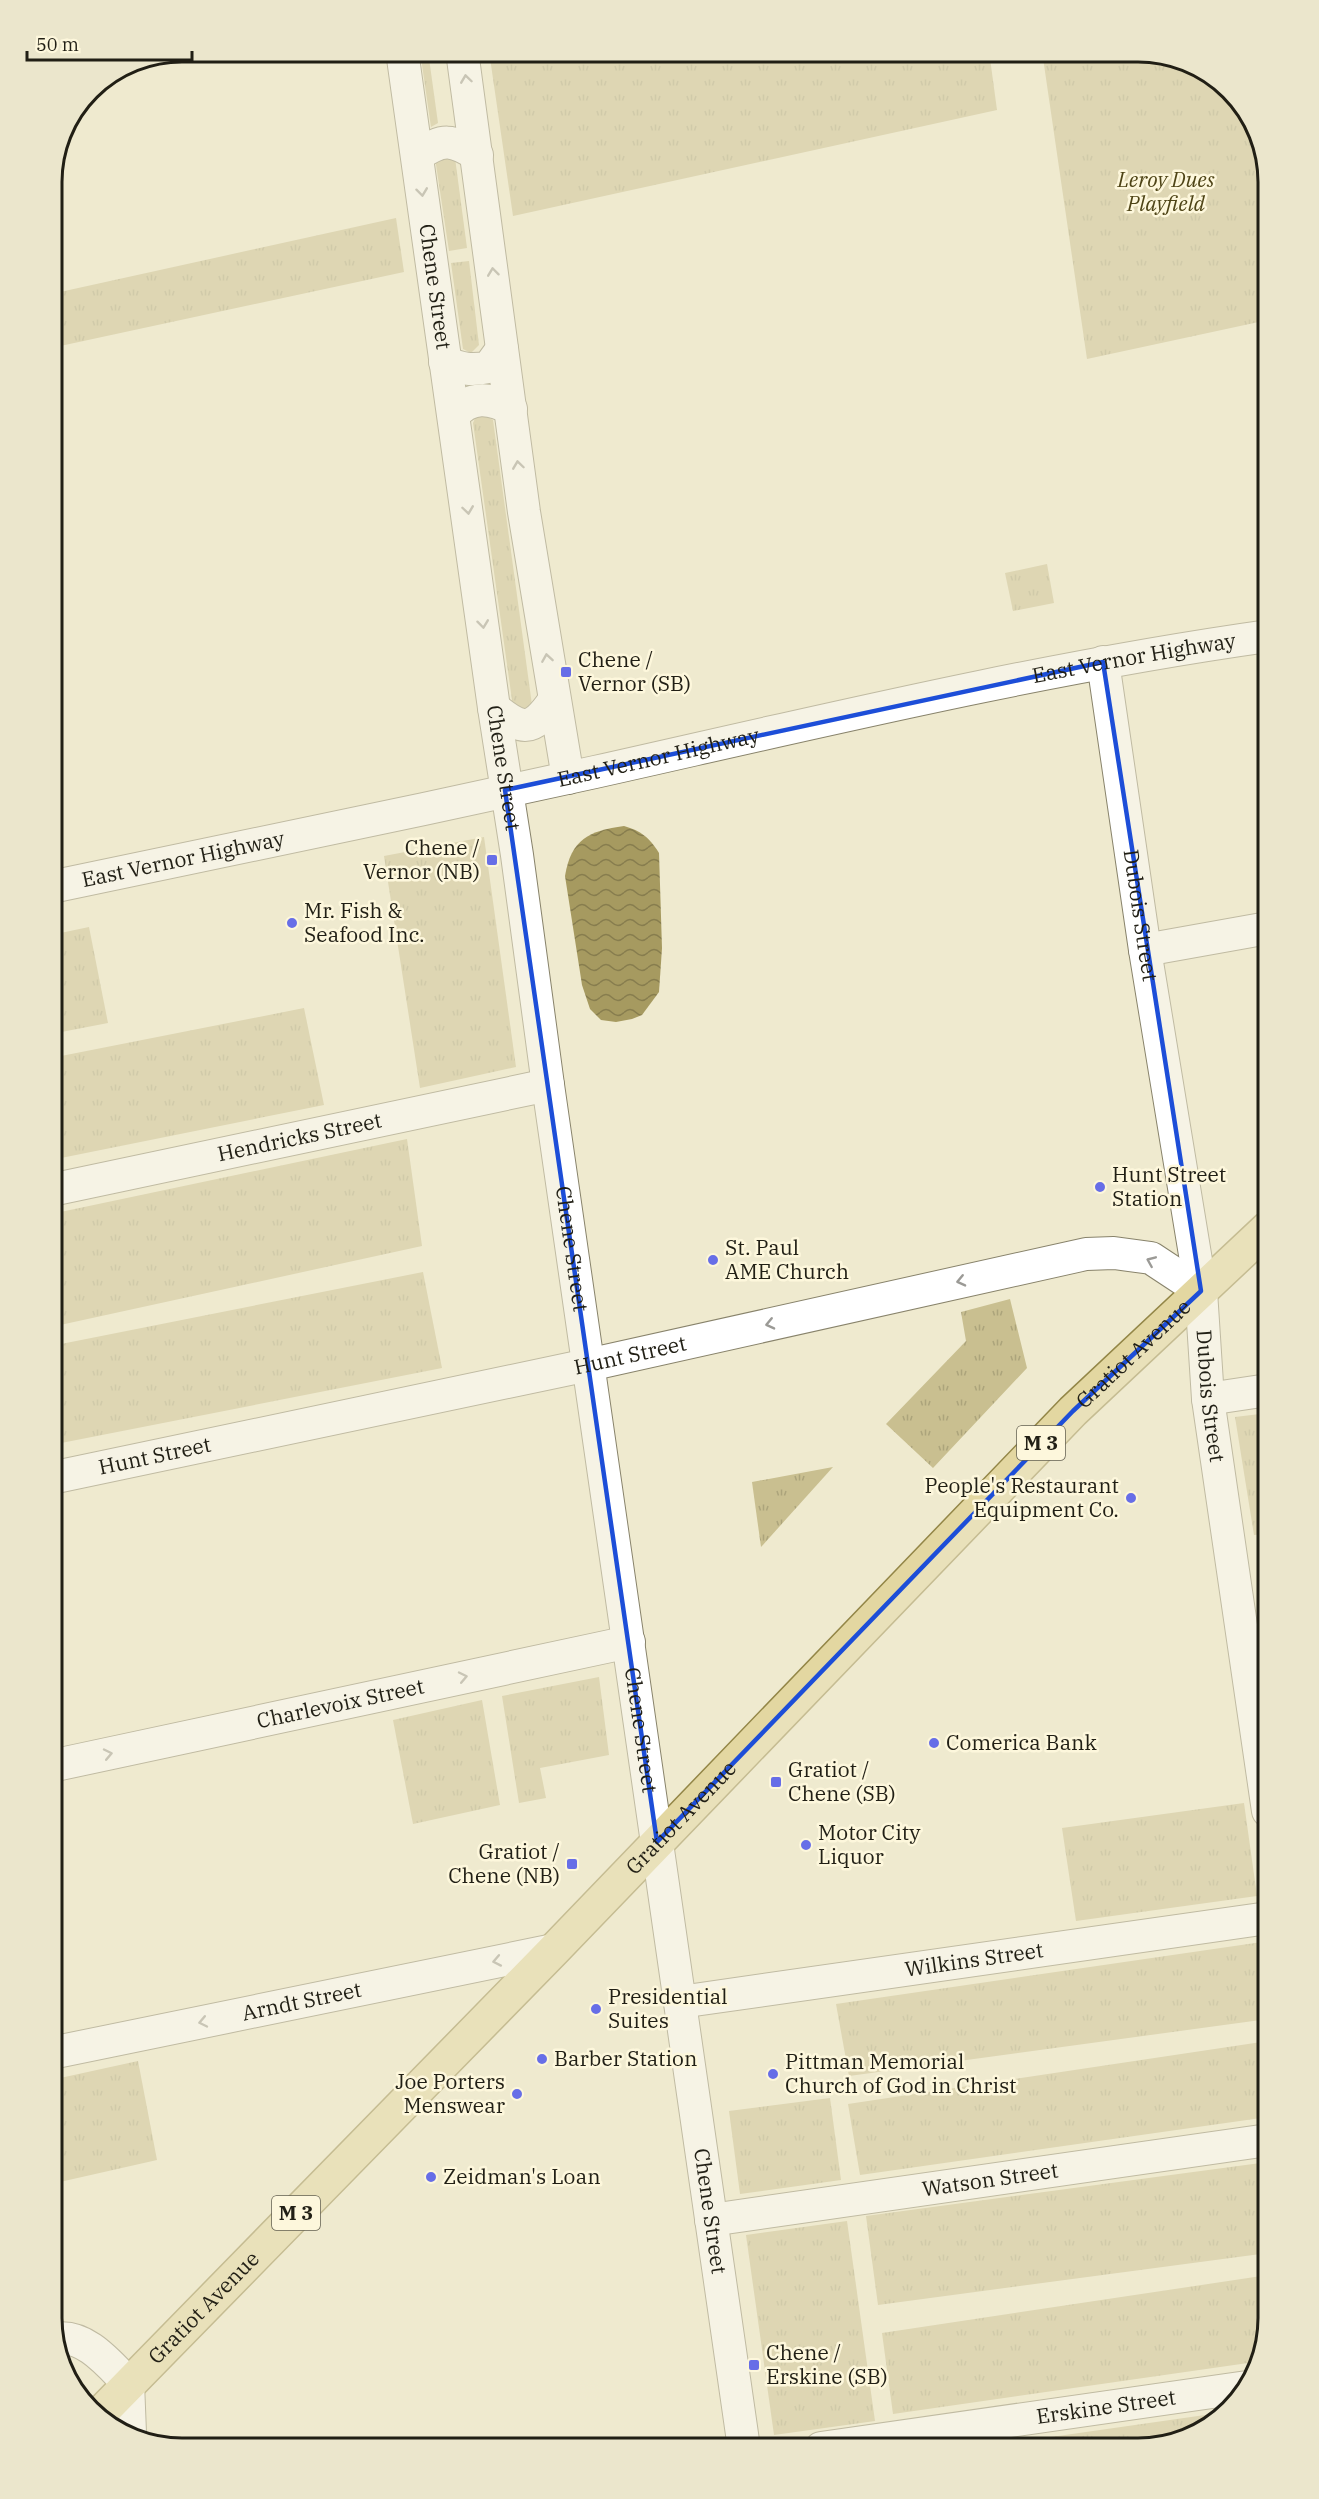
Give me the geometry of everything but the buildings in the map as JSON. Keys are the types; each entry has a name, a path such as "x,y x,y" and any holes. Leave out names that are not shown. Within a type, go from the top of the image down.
{"main road":[{"name":"Gratiot Avenue","path":"104,2409 554,1950 1073,1411 1258,1237"}],"street":[{"name":"Chene Street","path":"404,62 505,790 522,887 548,1085 742,2438"},
{"path":"464,62 502,349 554,702 568,778"},
{"path":"418,155 444,141 461,145 477,155"},
{"path":"445,362 462,369 475,370 489,367 502,349"},
{"path":"454,415 460,407 483,399 498,402 511,409"},
{"name":"East Vernor Highway","path":"62,885 568,778 860,712 1103,662 1258,638"},
{"name":"Dubois Street","path":"1103,662 1145,950 1201,1291 1208,1399 1258,1666"},
{"path":"494,708 513,724 527,724 541,719 554,702"},
{"path":"1145,950 1258,930"},
{"name":"Hendricks Street","path":"62,1188 548,1085"},
{"name":"Hunt Street","path":"62,1476 588,1365 1086,1254 1114,1253 1150,1258 1201,1291"},
{"path":"1208,1399 1258,1392"},
{"name":"Charlevoix Street","path":"62,1764 629,1642"},
{"name":"Wilkins Street","path":"680,2002 1258,1919"},
{"name":"Arndt Street","path":"62,2052 554,1950"},
{"name":"Watson Street","path":"711,2220 1258,2141"},
{"path":"63,2337 93,2348 128,2383 130,2425"},
{"name":"Erskine Street","path":"893,2438 1234,2389"}],"highlighted area":[{"path":"1103,662 1201,1291 1073,1411 657,1842 505,790"}],"green space":[{"path":"422,62 430,62 438,123 431,127"},
{"path":"491,62 990,62 997,110 513,216"},
{"name":"Leroy Dues Playfield","path":"1044,62 1146,62 1169,66 1184,71 1211,86 1233,108 1251,143 1258,181 1258,322 1087,359"},
{"path":"435,158 455,158 467,248 449,251"},
{"path":"396,218 404,272 62,346 62,292"},
{"path":"469,261 479,345 471,353 463,349 451,263"},
{"path":"484,415 493,420 532,705 528,710 513,707 473,423 476,416"},
{"path":"1047,564 1054,603 1013,611 1005,573"},
{"path":"484,837 516,1067 420,1088 384,856"},
{"path":"89,927 108,1023 62,1032 62,933"},
{"path":"304,1008 324,1105 62,1158 62,1056"},
{"path":"407,1139 422,1246 62,1325 62,1212"},
{"path":"423,1272 442,1368 62,1443 62,1344"},
{"path":"1010,1299 1027,1368 933,1468 886,1424 966,1341 961,1312"},
{"path":"1258,1414 1258,1535 1254,1535 1235,1417"},
{"path":"833,1467 761,1547 752,1482"},
{"path":"599,1677 609,1755 540,1768 546,1798 519,1803 502,1696"},
{"path":"482,1700 500,1805 413,1824 393,1720"},
{"path":"1244,1803 1257,1896 1076,1921 1062,1828"},
{"path":"1258,1943 1258,2020 849,2076 836,2004"},
{"path":"1258,2042 1258,2118 860,2175 848,2104"},
{"path":"138,2061 157,2160 62,2182 62,2078"},
{"path":"830,2098 841,2180 740,2194 729,2111"},
{"path":"1258,2163 1258,2254 878,2305 866,2216"},
{"path":"847,2221 875,2421 774,2435 746,2235"},
{"path":"1258,2277 1258,2318 1255,2341 1248,2363 893,2414 882,2333"},
{"path":"1209,2414 1184,2428 1154,2436 1044,2438"}],"water":[{"path":"624,826 644,835 659,853 662,948 659,992 642,1015 616,1022 601,1020 590,1009 582,985 565,876 572,853 584,839 601,831"}],"place":[{"name":"Chene / Vernor (SB)","path":"566,672"},
{"name":"Chene / Vernor (NB)","path":"492,860"},
{"name":"Mr. Fish & Seafood Inc.","path":"292,923"},
{"name":"Hunt Street Station","path":"1100,1187"},
{"name":"St. Paul AME Church","path":"713,1260"},
{"name":"People's Restaurant Equipment Co.","path":"1131,1498"},
{"name":"Comerica Bank","path":"934,1743"},
{"name":"Gratiot / Chene (SB)","path":"776,1782"},
{"name":"Motor City Liquor","path":"806,1845"},
{"name":"Gratiot / Chene (NB)","path":"572,1864"},
{"name":"Presidential Suites","path":"596,2009"},
{"name":"Barber Station","path":"542,2059"},
{"name":"Pittman Memorial Church of God in Christ","path":"773,2074"},
{"name":"Joe Porters Menswear","path":"517,2094"},
{"name":"Zeidman's Loan","path":"431,2177"},
{"name":"Chene / Erskine (SB)","path":"754,2365"}]}
